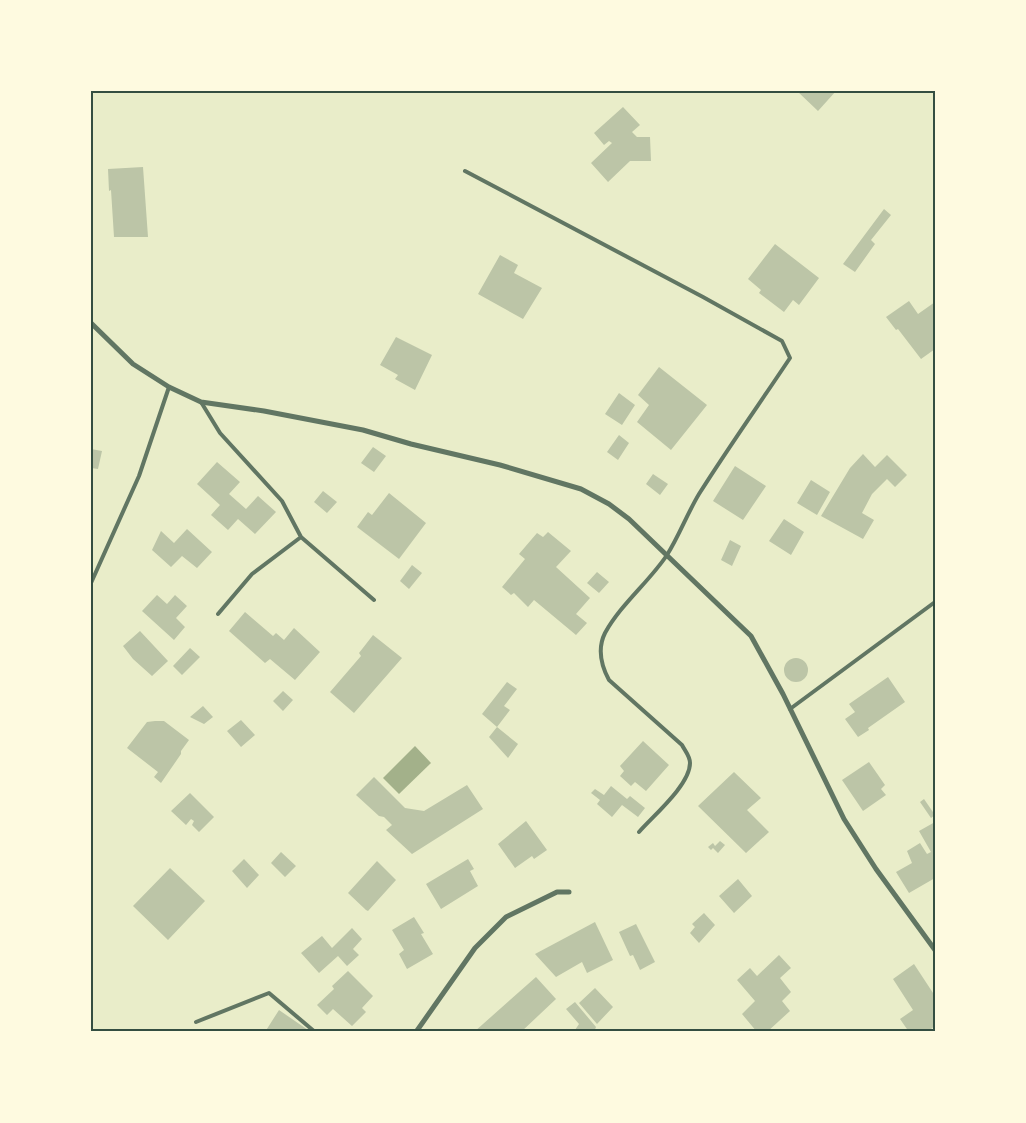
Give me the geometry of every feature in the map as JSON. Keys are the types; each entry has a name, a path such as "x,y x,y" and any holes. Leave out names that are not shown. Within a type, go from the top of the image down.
{"street":[{"path":"91,323 133,364 169,387 201,402 264,411 363,430 410,444 500,464 581,489 609,504 629,519 751,636 790,709 844,819 876,868 935,950"},
{"path":"416,1032 475,948 506,917 557,892 569,892"}],"lane":[{"path":"465,172 703,297 782,341 790,358 698,496 667,555 605,633 601,644 603,670 609,680 682,745 690,764 687,776 639,832"},
{"path":"91,583 139,476 169,387"},
{"path":"201,402 220,433 282,501 301,537 374,600"},
{"path":"218,614 252,574 301,537"},
{"path":"790,709 935,602"},
{"path":"196,1022 269,993 315,1032"}],"shaded area":[{"path":"415,746 431,763 399,794 383,778"}],"building":[{"path":"797,91 836,91 818,111"},
{"path":"623,107 640,125 632,132 637,137 650,137 651,161 630,161 608,182 591,163 612,143 609,141 604,145 594,133"},
{"path":"143,167 148,237 114,237 108,169"},
{"path":"884,209 891,215 871,240 875,244 855,272 843,264"},
{"path":"775,244 819,278 799,305 793,300 784,312 759,293 761,290 748,279"},
{"path":"500,255 518,265 514,273 542,288 523,319 478,294"},
{"path":"909,301 918,314 935,302 935,349 921,359 898,329 896,330 886,317"},
{"path":"396,337 432,355 415,390 395,379 398,375 380,365"},
{"path":"659,367 707,405 671,450 637,422 649,405 638,395"},
{"path":"619,393 635,405 622,425 605,414"},
{"path":"619,435 629,443 618,460 607,452"},
{"path":"373,447 386,456 374,472 361,463"},
{"path":"91,449 102,451 98,469 91,468"},
{"path":"863,454 875,467 887,455 907,475 895,487 887,479 872,494 862,513 874,520 863,539 821,516 850,468"},
{"path":"217,462 240,482 229,494 246,509 258,496 276,512 255,534 238,519 228,530 211,515 220,505 197,484"},
{"path":"735,466 766,486 743,520 713,501"},
{"path":"653,474 668,484 660,495 646,484"},
{"path":"811,480 830,492 817,515 797,503"},
{"path":"323,491 337,502 327,513 314,502"},
{"path":"389,493 426,523 399,559 357,527 368,512 372,515"},
{"path":"784,519 804,532 791,555 769,541"},
{"path":"187,529 212,552 197,568 182,556 171,567 152,550 161,531 174,543"},
{"path":"548,532 571,551 556,567 590,598 576,614 587,623 576,635 534,600 528,607 514,593 511,595 502,587 525,559 519,554 537,533 543,537"},
{"path":"730,540 741,546 732,566 721,560"},
{"path":"412,565 422,573 409,589 400,581"},
{"path":"597,572 609,582 599,593 587,583"},
{"path":"157,595 167,604 175,595 187,606 176,618 185,627 174,640 142,611"},
{"path":"245,612 273,636 276,633 284,640 294,628 320,652 295,680 270,659 265,663 229,631"},
{"path":"140,631 168,661 152,676 133,659 123,646"},
{"path":"373,635 402,658 354,713 330,692 361,656 359,653"},
{"path":"190,648 200,657 182,675 173,666"},
{"path":"796,658 805,661 808,670 805,679 796,682 787,679 784,670 787,661"},
{"path":"888,677 905,702 858,737 845,719 855,712 849,704"},
{"path":"507,682 517,689 504,706 510,710 497,727 482,714"},
{"path":"283,691 293,700 283,711 273,701"},
{"path":"203,706 213,717 204,724 190,717"},
{"path":"241,720 255,735 241,747 227,731"},
{"path":"164,721 189,740 161,783 154,777 158,772 127,748 147,722"},
{"path":"497,727 518,744 508,758 489,737"},
{"path":"643,741 669,765 646,791 635,782 631,786 620,776 624,771 620,766"},
{"path":"869,762 885,785 881,789 886,795 863,811 842,780"},
{"path":"734,772 761,798 747,810 769,832 746,853 698,806"},
{"path":"374,777 405,808 424,811 467,785 483,809 412,854 386,830 392,825 356,795"},
{"path":"611,786 627,799 630,796 645,808 638,817 622,805 612,817 597,804 600,800 591,793 595,789 604,795"},
{"path":"190,793 214,817 199,832 192,825 194,821 191,819 186,825 171,811"},
{"path":"924,799 935,815 931,818 920,802"},
{"path":"526,821 547,850 534,859 532,856 515,868 498,844"},
{"path":"935,822 935,878 909,893 896,872 912,863 907,851 920,843 927,854 931,852 919,831"},
{"path":"720,841 725,845 718,853 713,848 711,850 708,847 713,843 715,846"},
{"path":"281,852 296,866 285,877 271,863"},
{"path":"244,859 259,875 247,888 232,871"},
{"path":"468,859 474,869 470,871 478,886 441,909 426,884"},
{"path":"377,861 396,880 368,911 348,893"},
{"path":"170,868 205,901 168,940 133,906"},
{"path":"738,879 752,896 734,913 719,896"},
{"path":"704,913 715,925 699,943 690,933 695,927 692,924"},
{"path":"414,917 424,933 421,934 433,954 407,969 399,954 404,950 392,930"},
{"path":"595,922 613,960 587,973 582,962 556,977 535,954"},
{"path":"636,924 655,962 640,970 633,955 630,956 619,932"},
{"path":"352,928 362,939 353,949 359,955 347,966 338,956 319,973 301,953 322,936 332,948"},
{"path":"779,955 791,968 780,978 791,992 782,1001 790,1011 767,1032 757,1032 742,1014 755,1001 737,980 750,968 757,976"},
{"path":"914,964 935,996 935,1026 927,1032 909,1032 900,1019 913,1010 893,979"},
{"path":"348,971 373,996 362,1008 366,1012 352,1026 333,1009 327,1015 317,1005 334,989 332,986"},
{"path":"536,977 556,999 521,1032 474,1032"},
{"path":"595,988 613,1007 597,1024 579,1003"},
{"path":"575,1002 596,1027 594,1032 576,1032 575,1030 579,1024 566,1009"},
{"path":"279,1010 308,1030 307,1032 265,1032"}]}
